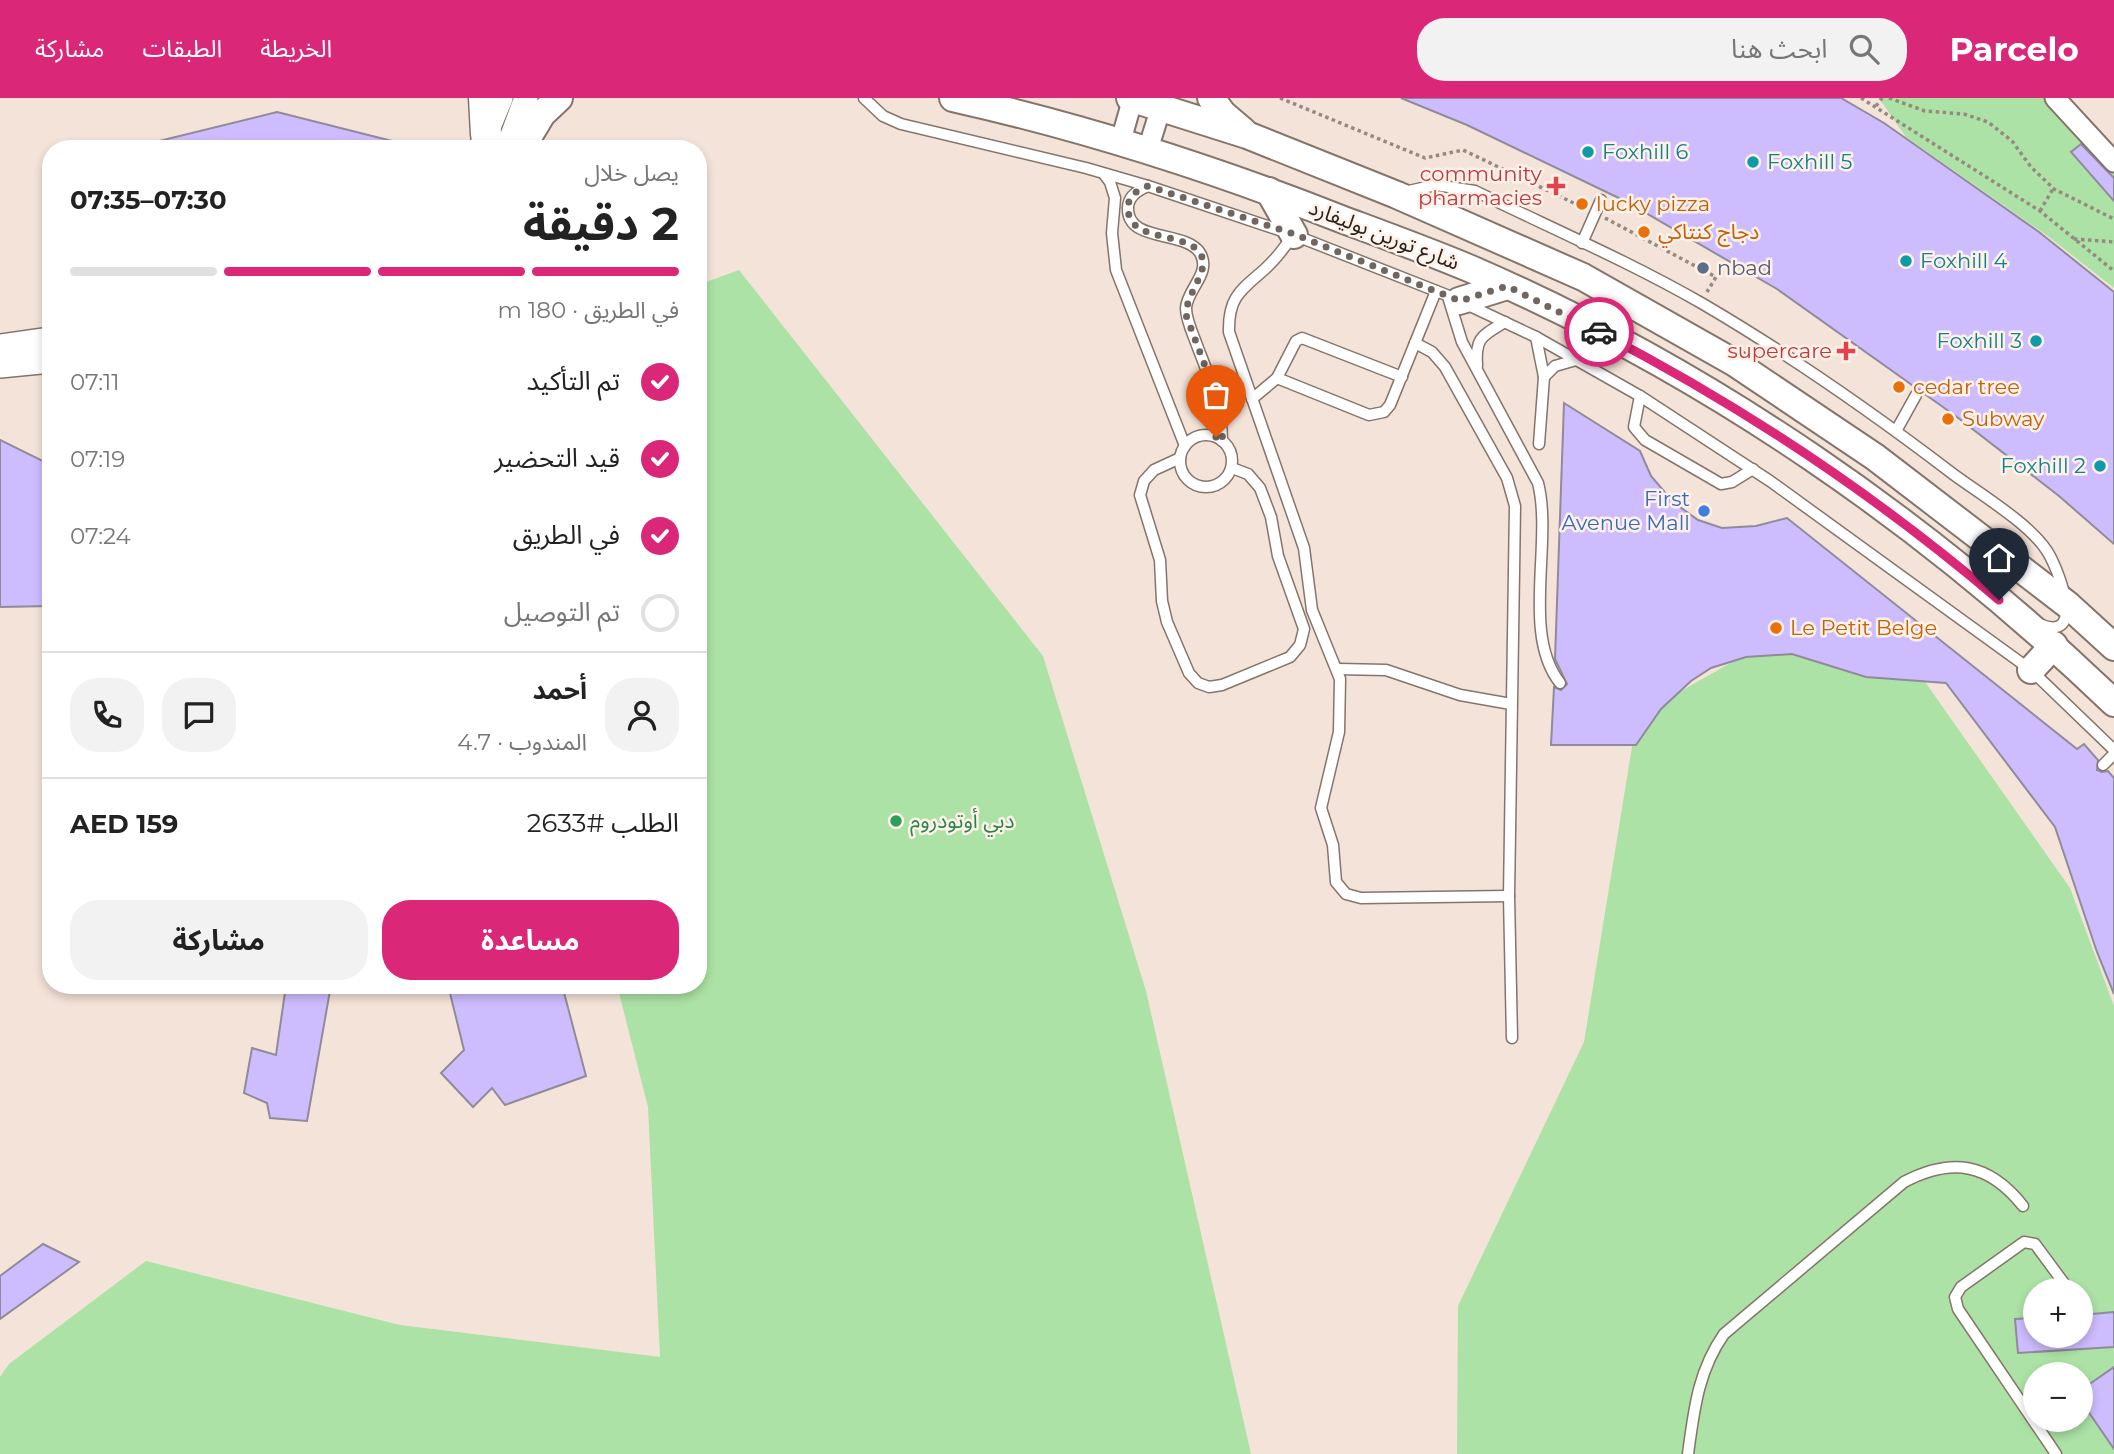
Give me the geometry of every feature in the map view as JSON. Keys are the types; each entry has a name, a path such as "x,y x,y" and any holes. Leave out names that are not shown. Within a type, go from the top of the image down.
{"main road":[{"path":"484,98 490,140"},
{"path":"526,140 542,114 559,98"},
{"name":"شارع تورين بوليفارد","path":"953,98 1121,141 1269,191 1470,269 1665,366 1746,415 1904,524 2054,645 2114,703"},
{"name":"شارع تورين بوليفارد","path":"1132,98 1162,103 1247,135 1397,195 1583,277 1735,363 1901,475 2068,605 2114,647"},
{"path":"1211,98 1223,114 1247,135"},
{"path":"1269,191 1294,234"},
{"path":"1470,269 1479,264 1495,263 1577,300 1587,296 1583,277"},
{"path":"1448,296 1507,286"},
{"path":"2031,670 2054,645"}],"street":[{"path":"492,140 501,98"},
{"path":"494,140 526,98"},
{"path":"1121,141 1132,98"},
{"path":"2055,98 2114,162"},
{"path":"1148,149 1162,103"},
{"path":"0,346 42,340"},
{"path":"0,366 42,362"}],"lane":[{"path":"864,98 883,116 901,124 1148,186 1294,234 1448,296 1536,337 1640,396 1753,469 2031,670 2114,752 2103,765"},
{"path":"1104,174 1114,190 1112,246 1116,270 1185,446"},
{"path":"1131,220 1128,205 1130,199 1148,186"},
{"path":"1397,195 1422,187 1462,187 1583,243 1701,303 1815,374 1896,431 2032,534 2048,553 2068,605 2065,618 2054,626 2045,626 2015,614"},
{"path":"1583,243 1601,200"},
{"path":"1112,219 1131,220 1144,230 1189,244 1201,254 1203,269 1188,298 1186,315 1217,398 1223,441 1231,453 1232,468 1219,485 1212,487 1198,487 1186,479 1180,458 1185,446 1203,435 1223,441"},
{"path":"1294,234 1274,260 1236,295 1229,320 1232,344 1307,558 1312,610 1338,669 1341,689 1339,732 1321,808 1334,845 1334,876 1340,888 1353,897 1361,898 1509,897"},
{"path":"1277,378 1374,416 1387,410 1415,343 1448,296"},
{"path":"1448,296 1456,327 1538,483 1542,507 1541,638 1546,662 1560,683"},
{"path":"1478,370 1478,341 1505,322"},
{"path":"1536,337 1544,377 1539,444"},
{"path":"1251,399 1277,378 1296,341 1302,338 1402,377"},
{"path":"1415,343 1432,352 1445,367 1512,492 1517,520 1509,897 1512,1038"},
{"path":"1544,377 1555,366 1576,360"},
{"path":"1896,431 1916,395"},
{"path":"1640,396 1634,427 1645,440 1721,484 1732,482 1753,469"},
{"path":"1180,458 1162,465 1148,475 1140,495 1157,549 1162,601 1167,622 1189,673 1198,682 1209,687 1222,685 1283,661 1300,645 1304,629 1278,555 1271,517 1260,488 1248,474 1232,468"},
{"path":"1338,669 1386,670 1460,695 1511,704"},
{"path":"1688,1454 1701,1375 1710,1353 1724,1334 1740,1317 1904,1182 1923,1172 1945,1167 1967,1168 1988,1174 2008,1187 2023,1206"},
{"path":"2056,1454 1958,1309 1955,1297 1961,1287 2024,1242 2035,1244 2060,1278"}],"path":[{"path":"1280,98 1425,158 1463,150 1596,213 1716,277 1701,303"},
{"path":"1861,98 2040,211 2114,271"},
{"path":"1876,106 1882,98"},
{"path":"1889,98 1925,111 1964,114 1988,122 2012,141 2031,167 2054,189 2114,219"},
{"path":"2040,211 2054,189"},
{"path":"2074,239 2114,242"}],"green space":[{"path":"1879,98 2045,98 2114,174 2114,288 2049,237 1906,137"},
{"name":"دبي أوتودروم","path":"739,270 1043,656 1146,991 1251,1454 0,1454 0,1377 9,1364 146,1261 400,1325 660,1357 648,1107 619,994 707,994 707,282"},
{"path":"1764,644 1923,679 2070,888 2114,1006 2114,1454 1457,1454 1458,1306 1584,1042 1637,716"}],"building":[{"path":"1401,98 1841,98 1884,123 2039,232 2114,292 2114,544 2059,496 1957,417 1777,289 1625,201 1467,125"},
{"path":"277,112 388,140 163,140"},
{"path":"2081,144 2114,178 2114,201 2071,152"},
{"path":"1564,403 1640,451 1651,476 1673,502 1698,520 1722,528 1756,526 1787,518 2077,749 2084,744 2098,760 2097,770 2108,771 2114,778 2114,994 2055,827 1946,683 1866,677 1792,654 1746,657 1711,668 1691,681 1661,709 1636,745 1551,745 1554,687 1561,690 1567,684 1555,659"},
{"path":"0,440 42,461 42,606 0,607"},
{"path":"285,994 329,994 307,1121 270,1118 267,1103 244,1093 252,1048 276,1055"},
{"path":"450,994 564,994 586,1076 505,1105 492,1088 473,1107 441,1073 464,1050"},
{"path":"43,1244 79,1262 0,1319 0,1276"},
{"path":"2114,1312 2114,1347 2018,1353 2015,1319 2023,1319 2023,1348 2093,1348 2093,1314"},
{"path":"2114,1367 2114,1449 2093,1418 2093,1382"}],"way so far":[{"path":"1216,437 1223,441 1217,398 1186,315 1188,298 1201,276 1203,261 1201,254 1189,244 1144,230 1131,220 1128,213 1130,199 1148,186 1294,234 1460,301 1507,286 1599,332"}],"place":[{"name":"Foxhill 6","path":"1588,152"},
{"name":"Foxhill 5","path":"1753,162"},
{"name":"community pharmacies","path":"1556,186"},
{"name":"lucky pizza","path":"1582,204"},
{"name":"دجاج كنتاكي","path":"1644,232"},
{"name":"Foxhill 4","path":"1906,261"},
{"name":"nbad","path":"1703,268"},
{"name":"Foxhill 3","path":"2036,341"},
{"name":"supercare","path":"1846,351"},
{"name":"cedar tree","path":"1899,387"},
{"name":"Subway","path":"1948,419"},
{"name":"Foxhill 2","path":"2100,466"},
{"name":"First Avenue Mall","path":"1704,511"},
{"name":"Le Petit Belge","path":"1776,628"},
{"name":"دبي أوتودروم","path":"896,821"}],"route":[{"path":"1599,332 1703,388 1787,442 1904,524 1999,600"}]}
